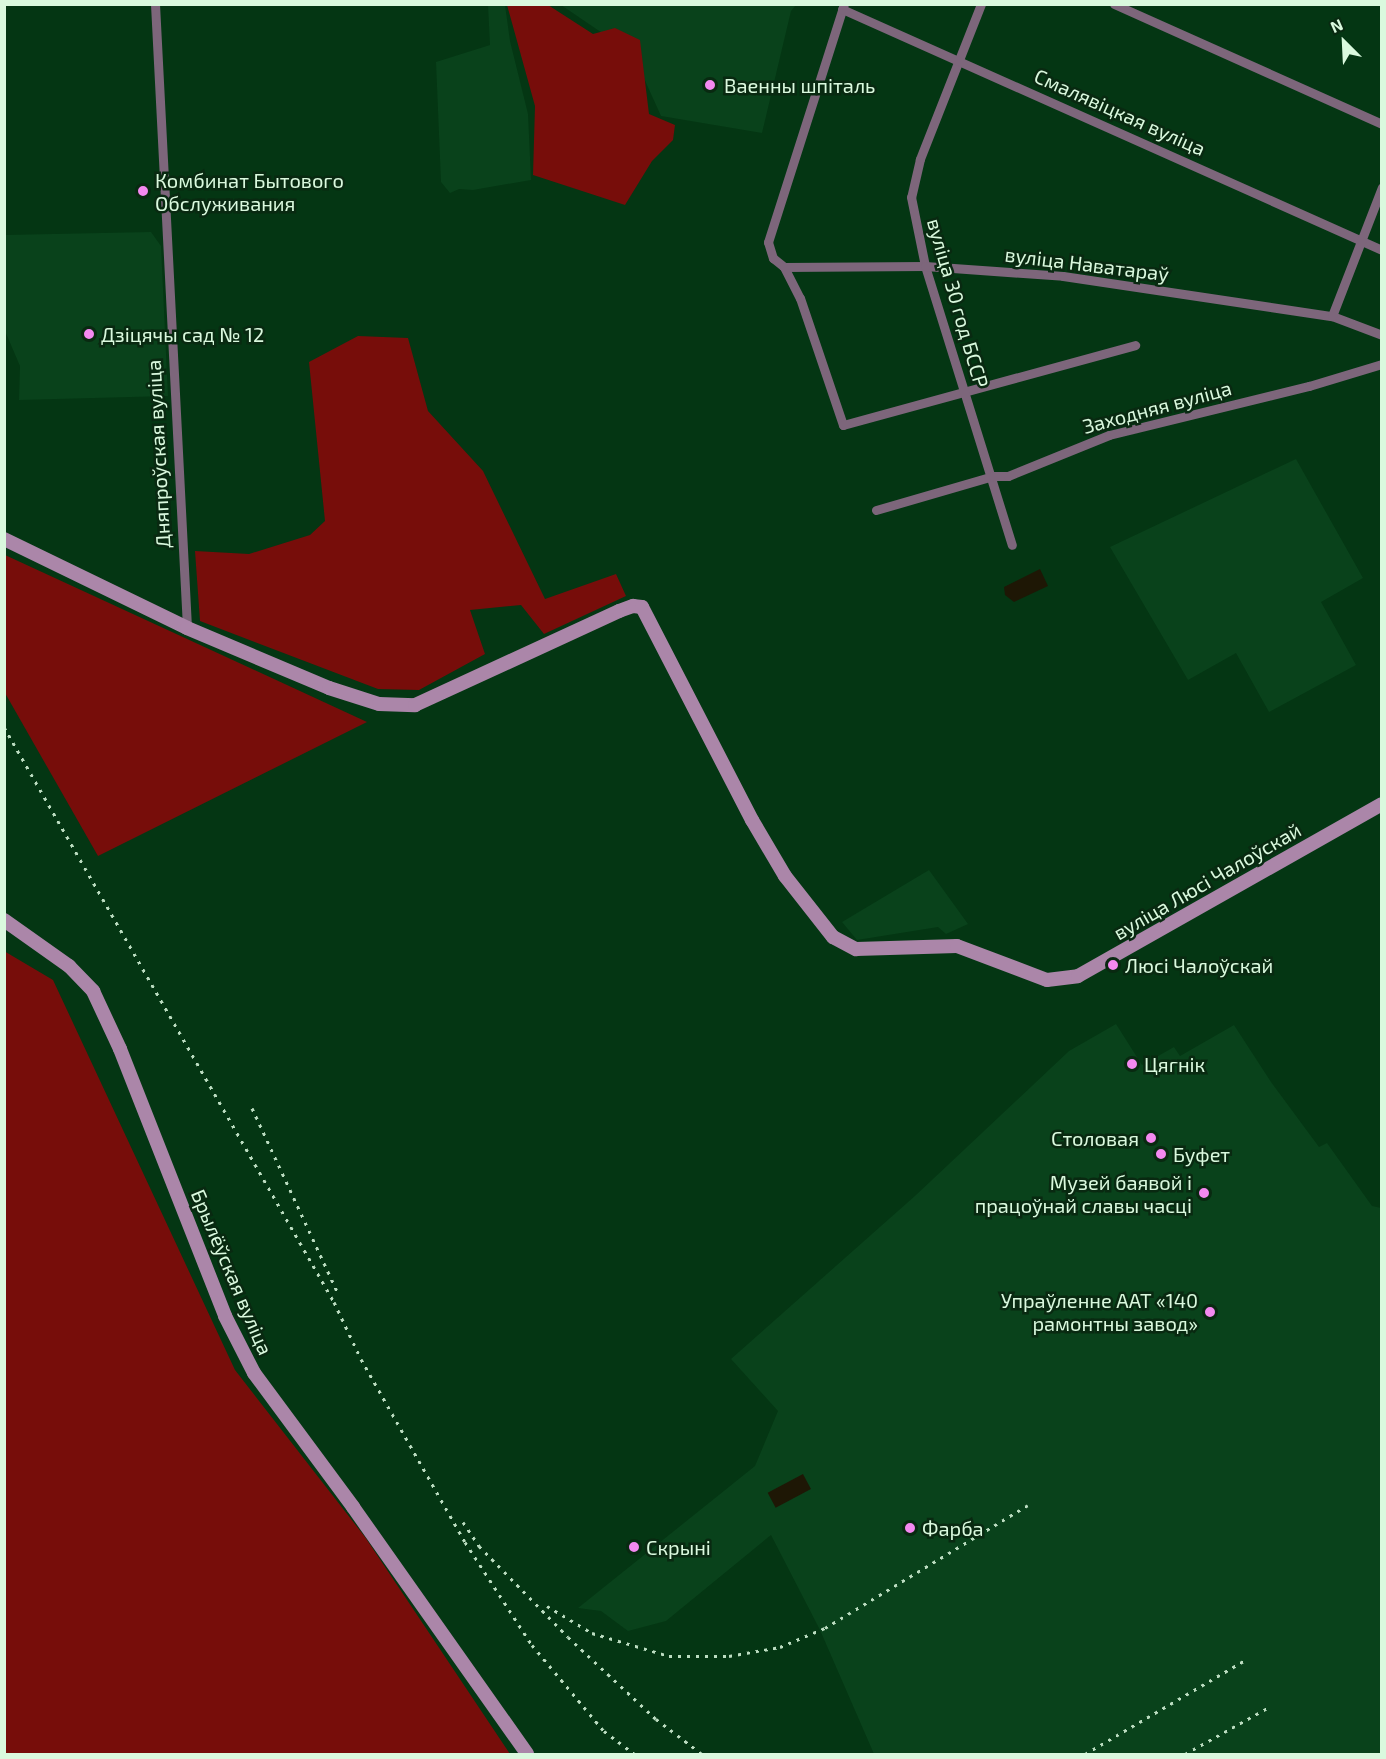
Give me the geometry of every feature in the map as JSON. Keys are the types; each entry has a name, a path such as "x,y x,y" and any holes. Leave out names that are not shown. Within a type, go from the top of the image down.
{"street":[{"name":"Дняпроўская вуліца","path":"155,4 187,628"},
{"name":"вуліца 30 год БССР","path":"981,4 920,159 911,197 925,266 993,476 1012,545"},
{"path":"1114,4 1382,124"},
{"path":"843,7 768,242 773,258 784,267 800,298 843,425 1134,345"},
{"name":"Смалявіцкая вуліца","path":"843,7 1382,250"},
{"path":"1332,316 1382,188"},
{"name":"вуліца Наватараў","path":"784,267 925,266 1062,276 1332,316 1382,335"},
{"name":"Заходняя вуліца","path":"876,510 993,476 1008,476 1109,435 1309,386 1382,364"},
{"path":"4,539 187,628"},
{"name":"вуліца Люсі Чалоўскай","path":"187,628 329,688 379,704 415,705 619,611 633,606 642,607 752,820 794,891 833,937 856,949 957,946 1047,980 1078,976 1098,967 1382,804"},
{"name":"Брылёўская вуліца","path":"4,920 69,966 93,992 120,1049 225,1316 254,1373 353,1507 527,1755"}],"shaded area":[{"path":"488,5 505,5 510,41 528,114 531,180 473,190 459,189 450,193 441,182 436,62 490,45"},
{"path":"507,5 548,5 593,34 615,28 640,40 649,114 675,125 673,140 652,161 625,205 533,175 535,106"},
{"name":"Ваенны шпіталь","path":"561,5 796,5 791,11 762,133 661,116 633,54"},
{"path":"151,232 161,246 168,396 19,400 20,366 5,331 5,235"},
{"path":"358,336 408,338 428,411 483,471 545,599 616,574 626,596 544,634 521,605 470,610 485,654 419,690 378,689 200,621 195,551 249,554 310,535 325,521 309,362"},
{"path":"1296,459 1363,578 1321,602 1356,665 1269,712 1236,653 1188,680 1110,547"},
{"path":"4,555 367,722 98,856 5,693"},
{"path":"1040,569 1048,586 1014,602 1005,595 1004,587"},
{"path":"929,870 968,924 946,934 938,927 857,940 842,922"},
{"path":"4,951 53,980 235,1370 365,1537 510,1754 5,1754"},
{"path":"1116,1024 1142,1065 1174,1047 1180,1056 1234,1025 1271,1082 1319,1147 1327,1143 1372,1206 1381,1208 1381,1754 874,1754 820,1630 771,1535 666,1621 628,1631 601,1611 578,1608 755,1466 778,1411 731,1359 916,1195 1069,1051"},
{"path":"803,1474 811,1489 776,1508 768,1493"}],"railway":[{"path":"4,727 334,1302 361,1359 465,1542 532,1645 604,1731 635,1754"},
{"path":"252,1108 338,1293"},
{"path":"547,1606 592,1633 669,1656 729,1656 780,1647 825,1628 1028,1505"},
{"path":"463,1522 479,1546 568,1637 656,1719 702,1754"},
{"path":"1085,1754 1247,1659"},
{"path":"1185,1754 1271,1706"}],"place":[{"name":"Ваенны шпіталь","path":"710,85"},
{"name":"Комбинат Бытового Обслуживания","path":"143,191"},
{"name":"Дзіцячы сад № 12","path":"89,334"},
{"name":"Люсі Чалоўскай","path":"1113,965"},
{"name":"Цягнік","path":"1132,1064"},
{"name":"Столовая","path":"1151,1138"},
{"name":"Буфет","path":"1161,1154"},
{"name":"Музей баявой і працоўнай славы часці","path":"1204,1193"},
{"name":"Упраўленне ААТ «140 рамонтны завод»","path":"1210,1312"},
{"name":"Фарба","path":"910,1528"},
{"name":"Скрыні","path":"634,1547"}]}
